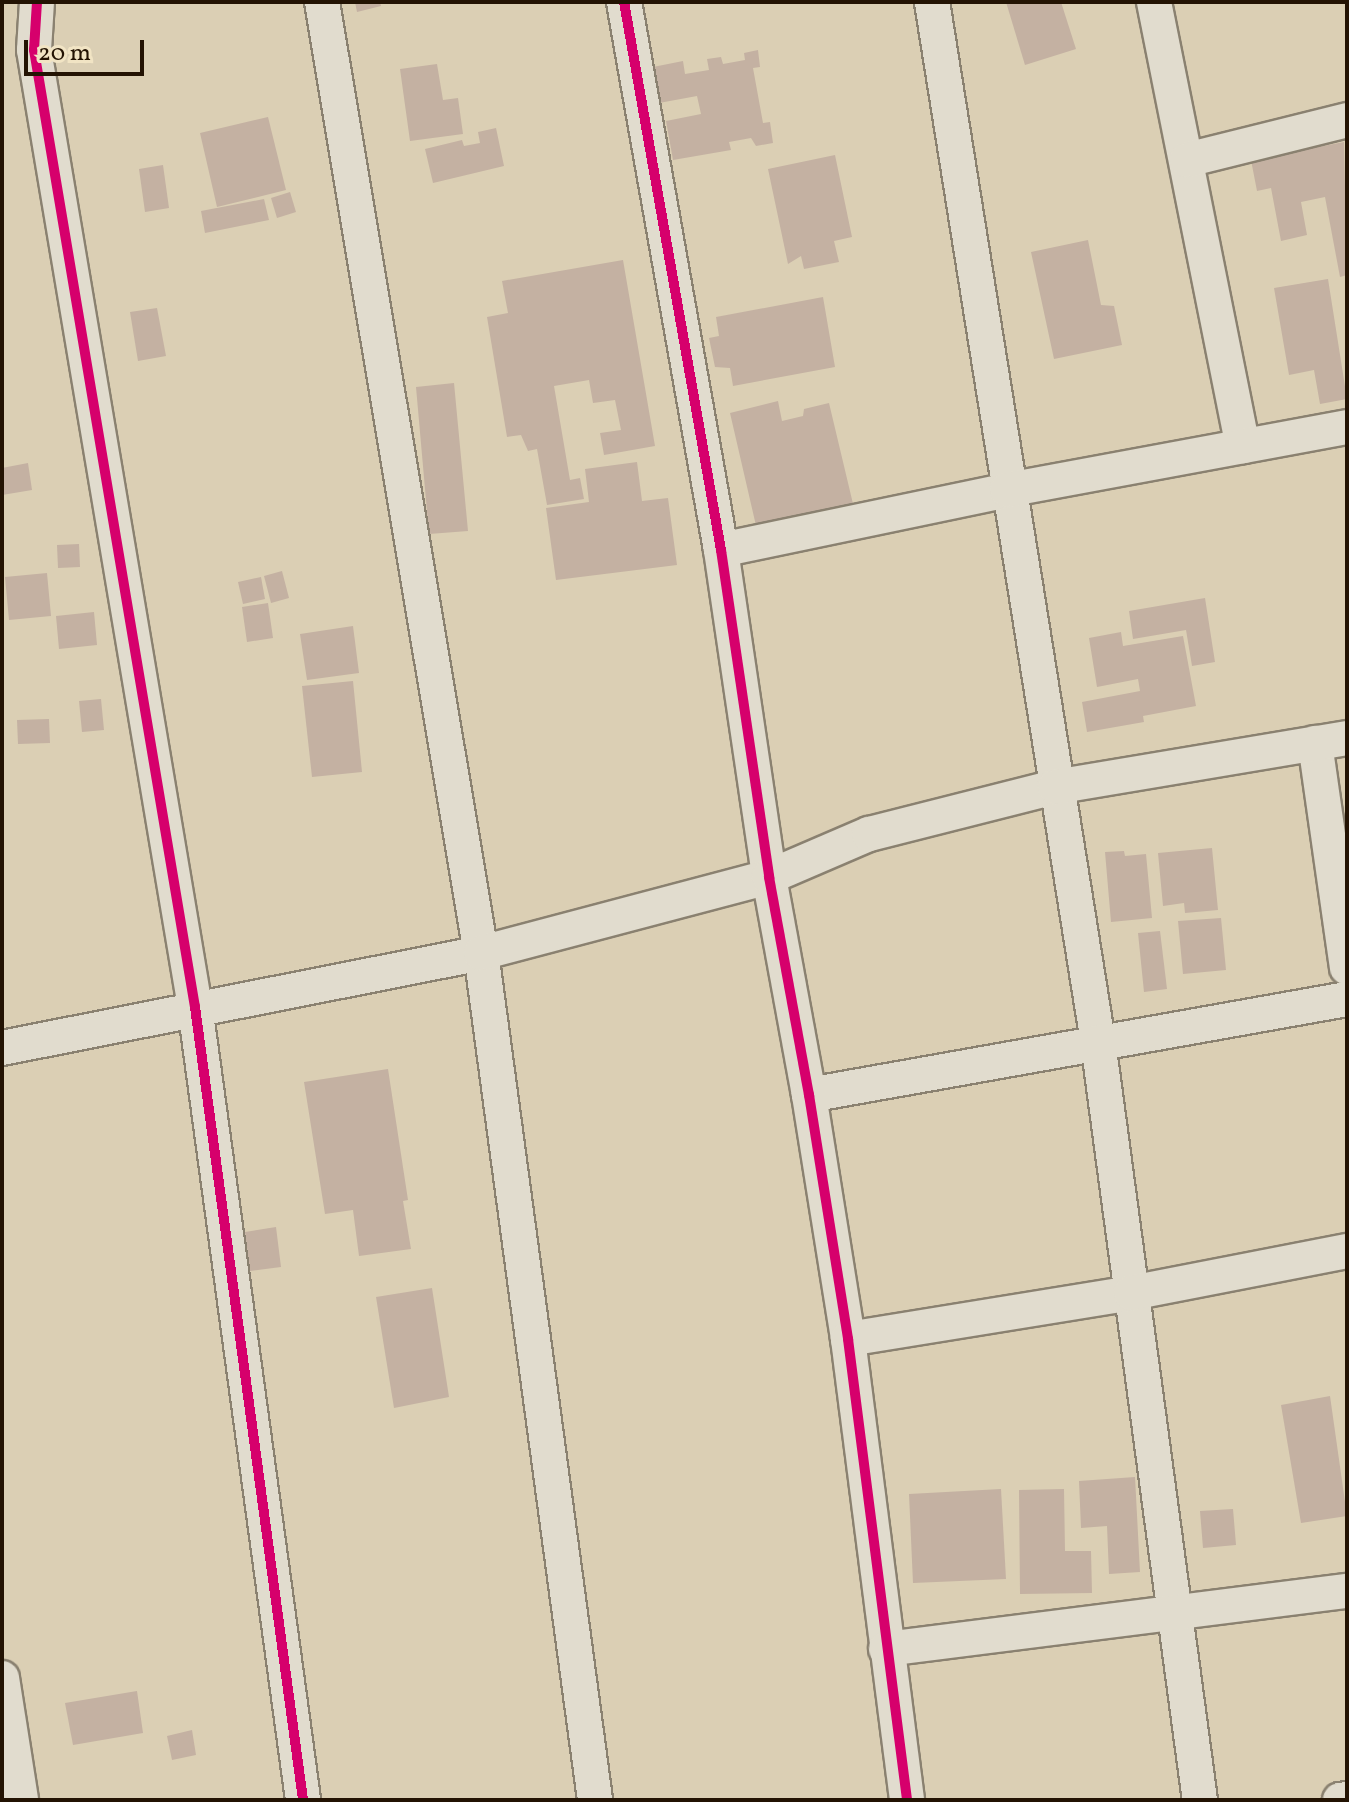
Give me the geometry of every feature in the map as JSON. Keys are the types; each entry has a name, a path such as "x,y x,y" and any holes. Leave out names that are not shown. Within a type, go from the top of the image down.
{"street":[{"path":"37,2 34,50 195,1007 303,1800"},
{"path":"322,2 481,953 595,1800"},
{"path":"624,2 721,550 769,877 809,1095 848,1339 907,1800"},
{"path":"932,2 1007,490 1098,1042 1200,1800"},
{"path":"1154,2 1243,446"},
{"path":"1187,160 1347,120"},
{"path":"721,550 1007,490 1347,427"},
{"path":"2,1048 195,1007 481,953 769,877 869,834 1055,787 1331,741 1347,968"},
{"path":"809,1095 1347,999"},
{"path":"848,1339 1131,1293 1347,1251"},
{"path":"886,1649 1173,1616 1347,1591"},
{"path":"2,1678 21,1800"},
{"path":"1340,1800 1347,1799"}],"building":[{"path":"355,2 380,2 381,6 357,12"},
{"path":"1006,2 1061,2 1076,49 1025,65"},
{"path":"758,50 760,67 753,68 763,123 770,122 773,143 756,146 751,138 729,142 731,150 673,160 666,121 701,114 697,96 659,103 653,67 683,61 685,74 709,70 707,59 721,57 723,64 745,60 744,53"},
{"path":"437,64 443,100 458,98 463,134 410,141 400,69"},
{"path":"268,117 286,190 217,207 200,133"},
{"path":"496,128 504,166 433,183 425,149 462,140 464,146 480,143 478,132"},
{"path":"1344,142 1347,275 1340,277 1325,197 1301,202 1307,235 1281,241 1271,188 1257,191 1251,160"},
{"path":"835,155 852,237 834,241 839,262 804,269 801,256 788,264 768,169"},
{"path":"163,165 169,208 145,212 139,169"},
{"path":"290,192 296,212 277,218 271,198"},
{"path":"264,199 269,220 205,233 201,211"},
{"path":"1088,240 1101,305 1114,306 1122,345 1054,359 1031,252"},
{"path":"623,260 655,446 604,455 600,433 621,430 615,400 593,403 589,380 554,386 570,480 580,478 584,499 547,505 537,449 528,451 521,435 507,437 487,317 508,313 502,281"},
{"path":"1328,279 1347,399 1320,404 1314,370 1289,375 1274,288"},
{"path":"823,297 835,367 733,386 730,368 715,367 709,338 719,336 716,317"},
{"path":"157,308 166,356 138,361 130,312"},
{"path":"454,383 468,531 429,534 416,387"},
{"path":"778,401 782,421 803,416 804,409 829,403 854,508 757,530 730,413"},
{"path":"637,462 642,501 668,498 677,565 556,580 546,508 589,502 585,469"},
{"path":"28,463 32,490 2,495 2,468"},
{"path":"79,544 80,567 58,568 57,545"},
{"path":"282,571 289,598 271,603 264,576"},
{"path":"47,573 51,616 9,620 5,577"},
{"path":"261,577 265,599 243,604 238,582"},
{"path":"1205,598 1215,662 1192,666 1186,630 1133,639 1129,611"},
{"path":"268,603 273,638 247,642 242,607"},
{"path":"94,612 97,645 59,649 56,616"},
{"path":"353,626 359,673 307,680 300,634"},
{"path":"1121,632 1123,646 1183,636 1196,706 1143,716 1144,722 1087,732 1082,702 1140,691 1138,679 1097,687 1089,638"},
{"path":"353,681 362,772 312,777 302,686"},
{"path":"101,699 104,730 82,732 79,701"},
{"path":"49,719 50,743 18,744 17,720"},
{"path":"1212,848 1218,910 1185,913 1184,903 1163,906 1158,853"},
{"path":"1124,851 1125,856 1146,854 1152,918 1111,922 1105,852"},
{"path":"1221,918 1226,970 1183,974 1178,921"},
{"path":"1160,931 1167,989 1144,992 1138,933"},
{"path":"388,1069 408,1200 403,1201 411,1249 359,1256 353,1210 325,1214 304,1082"},
{"path":"276,1227 281,1267 250,1271 245,1232"},
{"path":"432,1288 449,1397 394,1408 376,1297"},
{"path":"1330,1396 1347,1516 1301,1523 1281,1405"},
{"path":"1135,1477 1140,1572 1109,1574 1107,1526 1081,1528 1079,1481"},
{"path":"1001,1489 1006,1579 913,1583 909,1494"},
{"path":"1064,1489 1065,1551 1091,1551 1092,1593 1020,1594 1019,1490"},
{"path":"1233,1509 1236,1545 1203,1548 1200,1511"},
{"path":"137,1691 143,1733 73,1745 65,1703"},
{"path":"192,1730 196,1755 172,1760 167,1736"}],"cycle path":[{"path":"37,2 34,50 195,1007 303,1800"},
{"path":"624,2 721,550 769,877 809,1095 848,1339 907,1800"}]}
